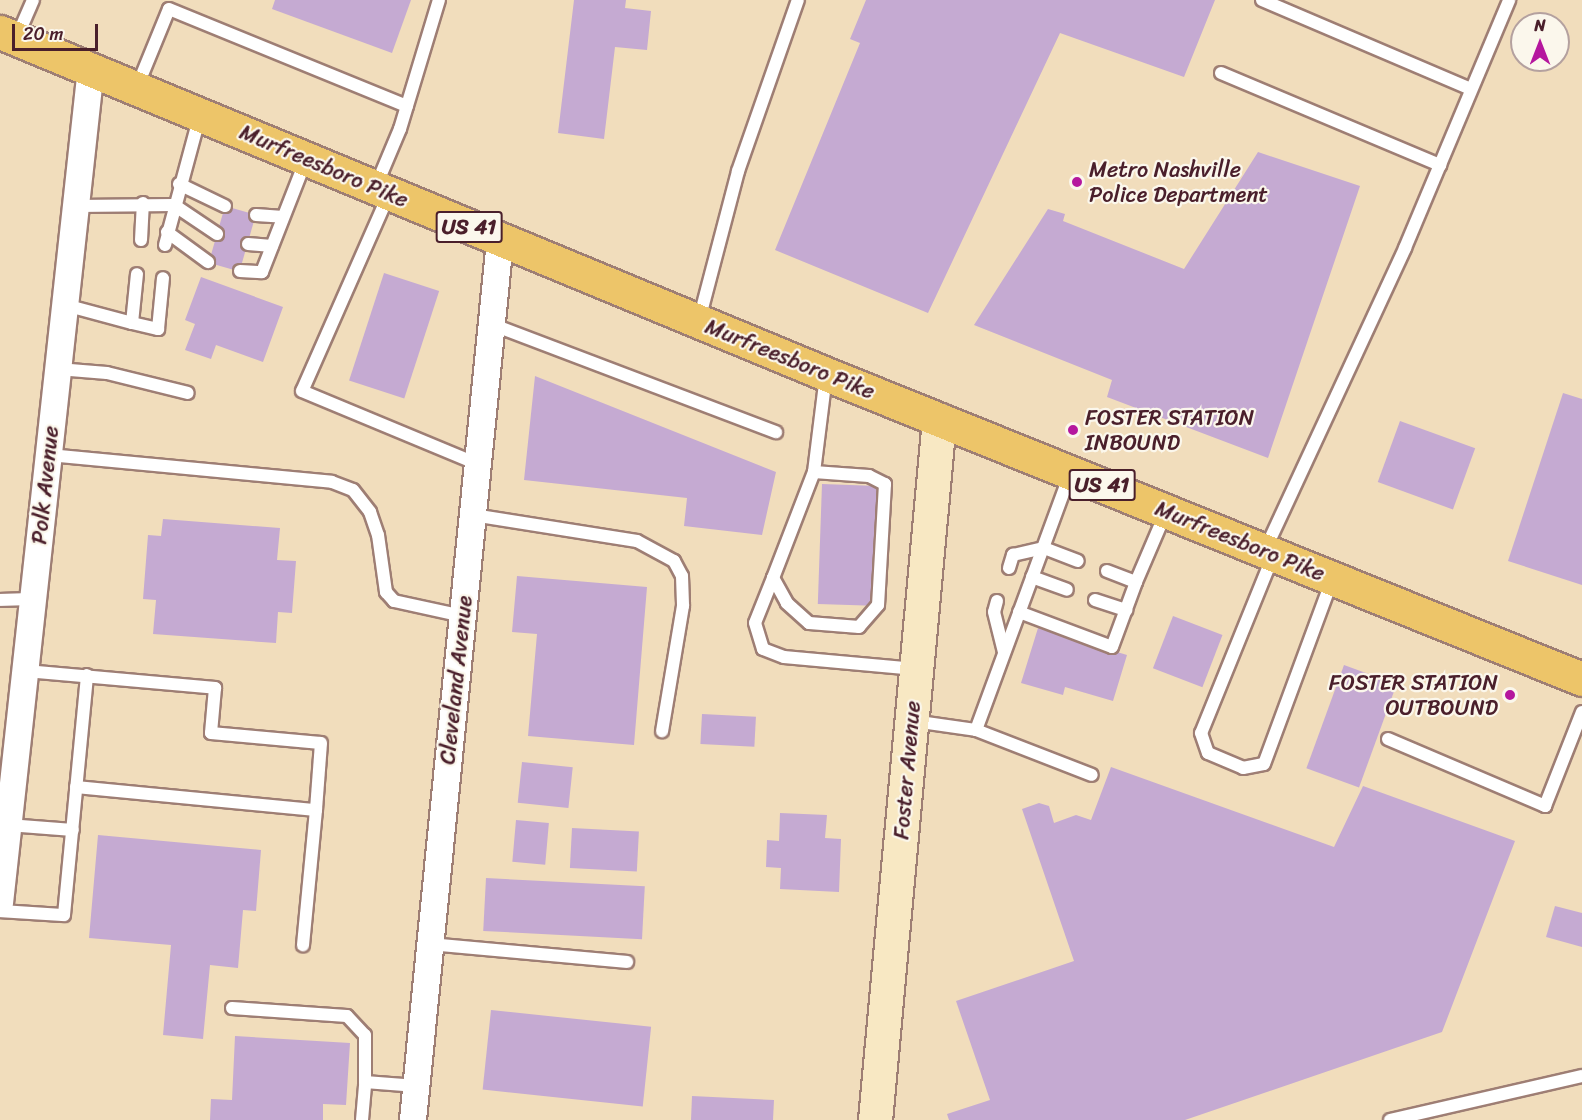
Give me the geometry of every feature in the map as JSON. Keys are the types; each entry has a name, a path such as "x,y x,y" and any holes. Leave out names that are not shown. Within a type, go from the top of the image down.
{"main road":[{"name":"Murfreesboro Pike","path":"8,35 826,374 1582,679"},
{"name":"Foster Avenue","path":"875,1120 939,420"}],"street":[{"name":"Polk Avenue","path":"0,903 8,825 6,785 26,671 91,68"},
{"name":"Cleveland Avenue","path":"413,1120 500,240"}],"lane":[{"path":"8,35 33,0"},
{"path":"440,0 383,190 302,391 477,464"},
{"path":"699,321 738,171 798,0"},
{"path":"1262,0 1472,89"},
{"path":"1333,578 1264,764 1243,768 1208,753 1201,733 1269,553 1440,165 1509,0"},
{"path":"137,87 169,9 407,106"},
{"path":"1221,73 1440,165"},
{"path":"165,245 179,184 200,113"},
{"path":"240,271 262,272 307,158"},
{"path":"179,184 225,206"},
{"path":"76,206 143,203 174,206 217,234"},
{"path":"141,240 143,203"},
{"path":"256,215 283,217"},
{"path":"167,231 208,262"},
{"path":"248,244 272,246"},
{"path":"132,323 137,274"},
{"path":"65,305 158,329 163,278"},
{"path":"491,324 776,432"},
{"path":"58,369 107,373 188,393"},
{"path":"826,374 814,472 755,623 763,649 784,657 916,669"},
{"path":"49,455 332,482 353,490 370,512 378,535 386,592 394,602 463,616"},
{"path":"773,578 787,603 809,623 859,627 878,605 885,484 869,476 814,472"},
{"path":"976,730 1071,472"},
{"path":"1019,612 1112,646 1166,511"},
{"path":"473,515 637,541 674,561 682,576 683,606 662,731"},
{"path":"1009,568 1013,555 1044,548 1078,561"},
{"path":"1107,571 1136,582"},
{"path":"1032,577 1067,590"},
{"path":"0,600 33,599"},
{"path":"1095,600 1126,610"},
{"path":"997,601 994,612 1004,653"},
{"path":"26,671 214,688 211,733 321,743 303,945"},
{"path":"0,911 64,915 87,675"},
{"path":"1388,739 1545,806 1582,712"},
{"path":"911,721 976,730 1092,775"},
{"path":"76,788 316,810"},
{"path":"8,825 73,830"},
{"path":"430,944 627,962"},
{"path":"232,1008 346,1016 365,1035 362,1120"},
{"path":"1390,1120 1582,1076"},
{"path":"365,1082 417,1086"}],"building":[{"path":"275,0 411,0 392,53 272,9"},
{"path":"574,0 626,0 625,8 651,11 647,50 615,47 604,139 558,133"},
{"path":"866,0 1215,0 1184,77 1060,33 928,313 775,250 860,43 850,39"},
{"path":"1258,152 1360,186 1268,458 1107,397 1112,380 974,325 1048,209 1065,214 1063,221 1184,269"},
{"path":"225,206 256,215 239,272 209,263"},
{"path":"384,273 439,291 404,398 349,380"},
{"path":"201,277 283,307 263,362 216,345 211,359 185,350 195,324 185,320"},
{"path":"535,376 776,472 762,535 684,526 687,498 524,480"},
{"path":"1563,393 1582,399 1582,585 1508,561"},
{"path":"1400,421 1475,448 1453,509 1378,482"},
{"path":"822,484 877,486 873,606 818,604"},
{"path":"163,519 280,528 277,560 296,561 292,613 278,612 276,643 153,634 156,600 143,599 148,535 161,536"},
{"path":"517,576 647,587 634,745 528,736 537,634 512,632"},
{"path":"1173,616 1222,635 1202,687 1153,668"},
{"path":"1038,628 1127,655 1113,701 1065,687 1063,695 1021,683"},
{"path":"1344,665 1397,684 1359,788 1306,768"},
{"path":"702,714 756,717 754,747 700,744"},
{"path":"522,762 573,767 568,808 518,803"},
{"path":"1111,767 1334,847 1363,786 1515,841 1442,1032 1185,1120 949,1120 947,1114 990,1100 956,1001 1074,961 1022,809 1039,803 1049,806 1054,823 1076,815 1091,820"},
{"path":"780,813 827,815 825,838 841,839 839,892 780,889 781,868 766,867 767,840 779,841"},
{"path":"516,820 549,823 545,865 512,862"},
{"path":"572,828 639,832 637,871 570,868"},
{"path":"98,835 261,850 256,911 243,910 238,968 210,965 203,1039 163,1035 171,945 89,938"},
{"path":"486,878 645,886 642,939 483,931"},
{"path":"1555,906 1582,913 1582,947 1546,937"},
{"path":"491,1010 651,1027 643,1106 483,1090"},
{"path":"235,1036 350,1043 346,1105 323,1104 323,1120 210,1120 211,1099 232,1100"},
{"path":"692,1096 774,1100 773,1120 691,1120"}],"place":[{"name":"Metro Nashville Police Department","path":"1077,182"},
{"name":"FOSTER STATION INBOUND","path":"1073,430"},
{"name":"FOSTER STATION OUTBOUND","path":"1510,695"}]}
